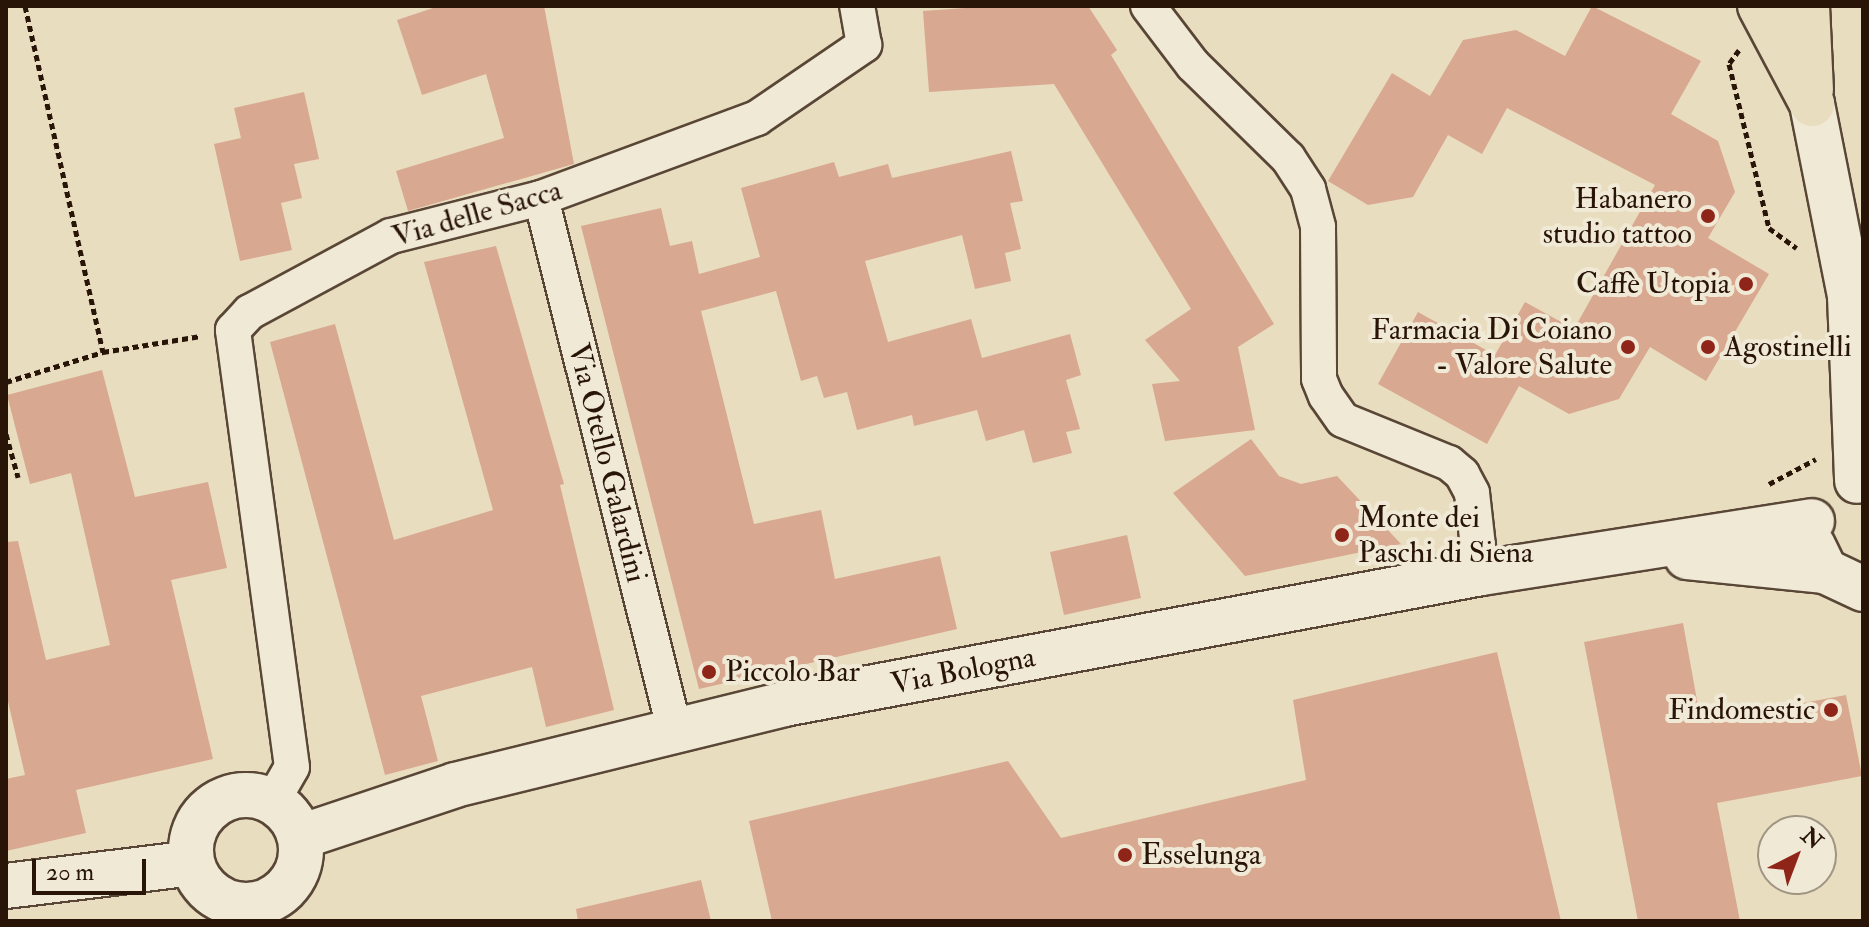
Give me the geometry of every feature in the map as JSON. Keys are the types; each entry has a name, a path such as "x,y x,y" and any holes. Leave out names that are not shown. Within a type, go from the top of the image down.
{"main road":[{"path":"1807,6 1812,104"},
{"path":"1753,24 1812,104"}],"street":[{"name":"Via delle Sacca","path":"233,330 250,312 391,236 541,198 757,118 864,45 857,6"},
{"path":"1148,6 1193,65 1288,158 1308,189 1318,227 1319,379 1326,396 1343,420 1449,463 1462,474 1472,493 1481,573"},
{"path":"1812,104 1850,296 1860,480 1827,498 1812,521 1812,544 1844,580"},
{"name":"Via Otello Galardini","path":"541,198 674,728"},
{"path":"1841,239 1863,292"},
{"path":"233,330 292,767 272,802"},
{"path":"1637,552 1812,521"},
{"path":"1637,552 1844,580"},
{"name":"Via Bologna","path":"300,837 455,785 674,728 1481,573 1637,552"},
{"path":"242,796 272,802 294,823 300,837 298,868 291,882 280,894 251,905 221,899 208,890 192,863 194,832 213,807 242,796"},
{"path":"6,886 192,863"}],"path":[{"path":"25,6 103,352"},
{"path":"1753,24 1729,64 1769,228 1796,245 1799,260"},
{"path":"6,382 103,352 233,330"},
{"path":"6,434 18,477"},
{"path":"1743,533 1762,488 1821,456"}],"building":[{"path":"439,6 544,6 574,164 408,211 396,171 504,138 486,74 422,95 397,20"},
{"path":"993,6 1088,6 1117,50 1111,55 1274,324 1238,347 1255,430 1165,441 1152,384 1180,381 1145,340 1191,309 1054,84 929,92 923,11"},
{"path":"1592,6 1701,61 1671,114 1718,141 1735,192 1708,238 1769,274 1706,381 1650,347 1619,399 1569,414 1519,386 1487,444 1378,384 1418,312 1495,355 1525,302 1574,329 1655,185 1507,108 1482,154 1448,135 1413,197 1368,205 1328,181 1392,73 1430,96 1463,40 1516,30 1565,56"},
{"path":"304,92 319,159 294,164 302,198 281,203 292,250 240,261 214,144 241,138 234,108"},
{"path":"1011,151 1023,201 1010,203 1021,249 1005,253 1011,281 975,289 962,235 865,261 888,342 971,319 982,358 1070,334 1081,375 1066,380 1080,429 1066,432 1072,453 1033,463 1024,430 986,441 977,410 914,426 912,415 857,430 847,392 824,398 817,376 801,381 776,291 701,311 754,524 821,510 835,579 940,556 957,629 699,689 581,226 661,208 670,246 692,241 699,274 760,257 741,188 834,162 839,177 888,164 892,178"},
{"path":"496,246 564,484 560,485 614,710 546,727 532,667 421,696 438,761 385,775 270,342 335,324 394,540 493,510 424,262"},
{"path":"102,370 135,497 208,482 227,568 171,580 213,759 76,790 86,833 6,851 6,779 25,775 6,693 6,542 18,541 46,660 110,645 71,473 30,484 7,395"},
{"path":"1251,439 1279,476 1301,484 1337,476 1401,544 1245,576 1173,493"},
{"path":"1127,535 1141,598 1064,615 1050,552"},
{"path":"1683,623 1701,722 1846,695 1862,776 1717,803 1740,921 1638,921 1584,642"},
{"path":"1497,652 1561,921 772,921 749,821 1008,761 1061,838 1306,780 1293,700"},
{"path":"701,880 711,921 578,921 576,909"}],"place":[{"name":"Habanero studio tattoo","path":"1708,216"},
{"name":"Caffè Utopia","path":"1746,284"},
{"name":"Farmacia Di Coiano - Valore Salute","path":"1628,347"},
{"name":"Agostinelli","path":"1708,347"},
{"name":"Monte dei Paschi di Siena","path":"1342,535"},
{"name":"Piccolo Bar","path":"709,672"},
{"name":"Findomestic","path":"1831,710"},
{"name":"Esselunga","path":"1125,855"}]}
